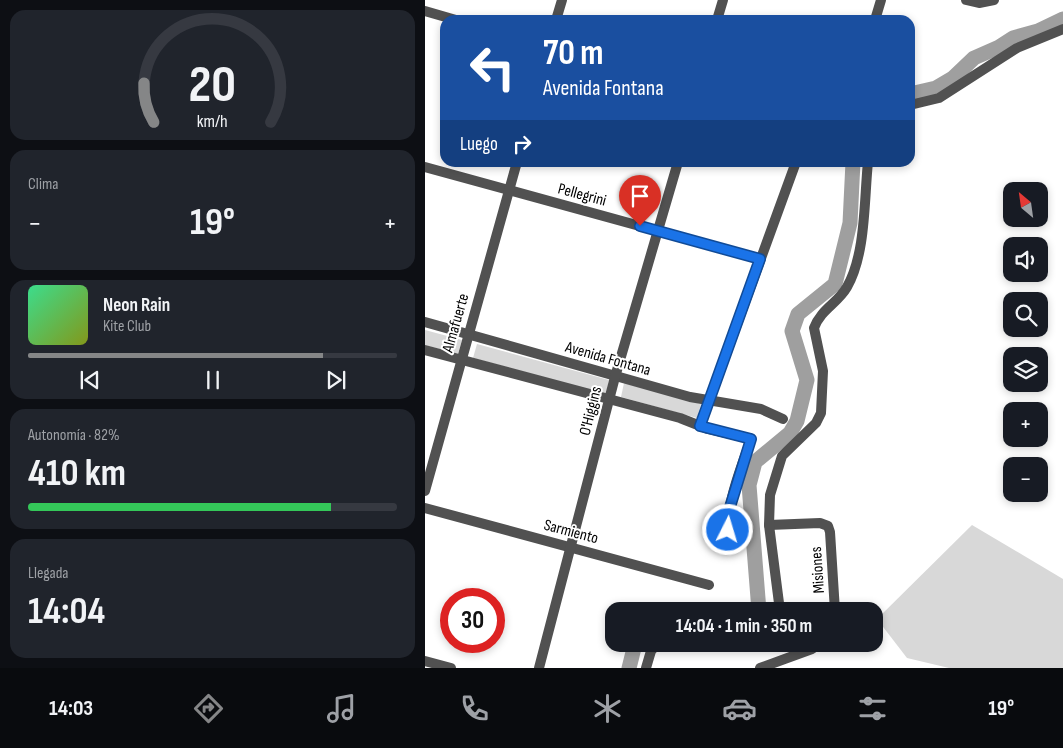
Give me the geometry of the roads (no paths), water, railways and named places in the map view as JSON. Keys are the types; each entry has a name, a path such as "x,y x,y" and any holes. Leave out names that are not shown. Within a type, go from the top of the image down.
{"street":[{"path":"558,15 562,0"},
{"path":"718,15 723,0"},
{"path":"876,15 881,0"},
{"path":"966,0 979,3 994,0"},
{"path":"425,10 440,15"},
{"path":"915,104 939,98 1017,48 1063,29"},
{"name":"Pellegrini","path":"425,167 760,259"},
{"name":"Almafuerte","path":"425,492 516,167"},
{"name":"O'Higgins","path":"539,668 615,377 677,167"},
{"path":"700,426 794,167"},
{"path":"779,602 769,525 770,495 782,456 816,423 821,413 823,371 814,328 824,309 847,288 854,273 859,249 867,167"},
{"name":"Avenida Fontana","path":"425,322 615,377 708,401 761,409 783,419"},
{"path":"425,350 751,439 730,507 728,530 731,542"},
{"name":"Sarmiento","path":"425,508 709,585"},
{"name":"Misiones","path":"769,525 820,523 827,526 830,532 834,602"},
{"path":"646,668 651,652"},
{"path":"760,668 804,652"},
{"path":"425,661 451,668"}],"waterway":[{"path":"915,93 936,88 953,78 974,58 999,47 1013,38 1038,31 1063,19"},
{"path":"758,602 749,485 755,462 790,433 797,421 807,380 792,331 798,314 835,284 850,223 853,167"},
{"path":"629,668 633,652"}]}
